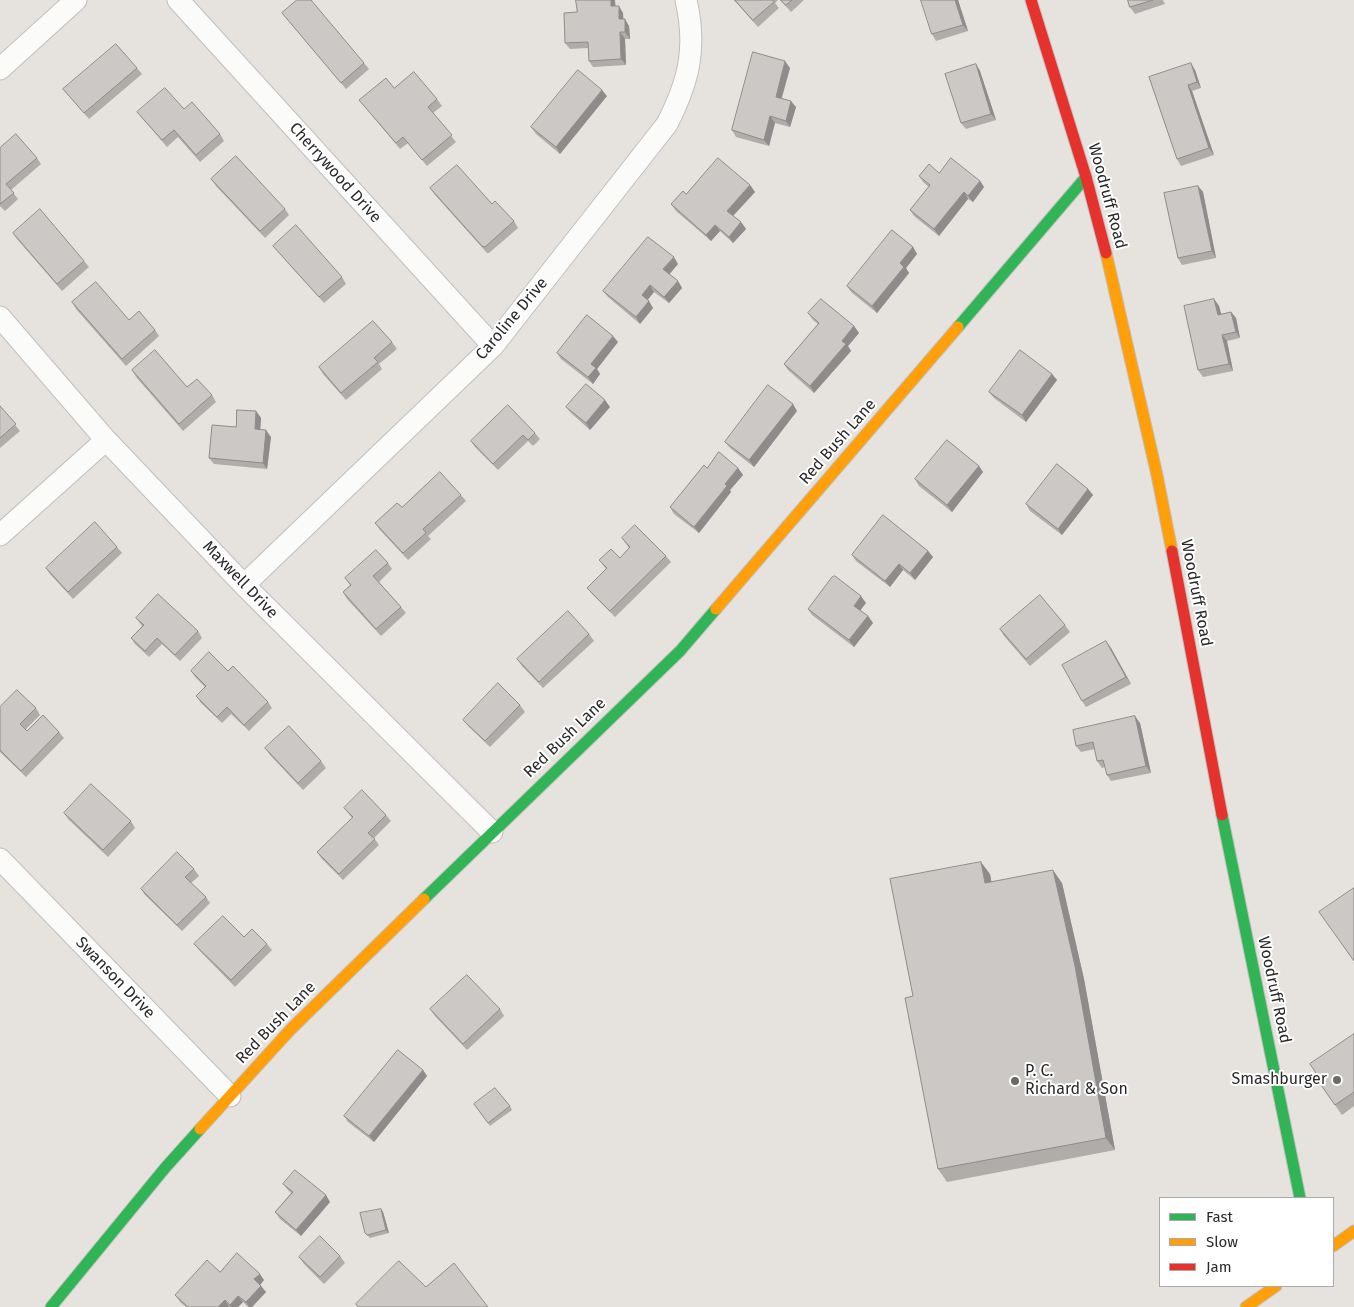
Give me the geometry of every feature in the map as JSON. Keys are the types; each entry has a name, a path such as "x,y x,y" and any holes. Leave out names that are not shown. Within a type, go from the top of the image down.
{"street":[{"path":"0,69 76,0"},
{"name":"Cherrywood Drive","path":"178,0 493,346"},
{"name":"Caroline Drive","path":"244,585 493,346 667,124 680,99 688,73 691,52 691,30 686,0"},
{"name":"Woodruff Road","path":"1031,0 1086,177 1117,296 1157,475 1224,826 1300,1197"},
{"name":"Red Bush Lane","path":"51,1307 165,1168 290,1029 680,651 1086,177"},
{"name":"Maxwell Drive","path":"0,317 106,440 244,585 492,832"},
{"path":"0,535 106,440"},
{"name":"Swanson Drive","path":"0,859 230,1096"},
{"path":"1334,1245 1354,1231"},
{"path":"1246,1307 1275,1287"}],"building":[{"path":"297,0 311,0 364,63 341,83 282,13"},
{"path":"576,0 611,0 611,6 619,6 619,19 625,19 625,32 620,32 621,59 589,61 588,42 565,43 564,13 577,12"},
{"path":"735,0 773,0 774,2 753,20"},
{"path":"781,0 792,0 786,5"},
{"path":"921,0 955,0 963,25 932,34"},
{"path":"1128,0 1153,0 1130,7"},
{"path":"116,44 137,68 84,113 63,89"},
{"path":"753,52 785,61 776,97 791,101 786,121 770,116 764,140 732,130"},
{"path":"1191,63 1197,82 1188,85 1209,148 1177,159 1149,77"},
{"path":"976,64 991,114 961,123 945,74"},
{"path":"578,70 602,90 556,147 531,127"},
{"path":"414,72 437,99 428,107 452,135 422,160 403,137 396,143 359,100 386,78 394,88"},
{"path":"165,88 184,109 192,102 220,134 196,155 174,130 162,140 137,112"},
{"path":"16,134 37,158 6,184 14,193 0,204 0,148"},
{"path":"236,156 285,209 260,231 211,179"},
{"path":"718,158 750,185 727,211 741,222 729,237 715,225 706,235 671,204 683,191 686,194"},
{"path":"951,158 980,181 968,196 964,192 934,229 910,210 930,185 919,176 929,164 939,173"},
{"path":"457,165 492,204 495,201 514,221 485,247 482,246 430,188"},
{"path":"1198,186 1212,251 1178,258 1164,193"},
{"path":"40,209 84,261 57,284 13,233"},
{"path":"296,225 342,277 319,297 273,246"},
{"path":"892,230 913,247 900,263 904,267 872,306 847,286"},
{"path":"648,237 674,257 663,269 678,281 664,297 650,285 642,295 649,301 636,317 603,291"},
{"path":"96,282 129,320 139,311 155,330 122,359 72,302"},
{"path":"821,299 854,326 842,341 846,344 810,386 784,364 819,323 808,313"},
{"path":"1214,299 1218,315 1231,312 1236,332 1222,335 1229,364 1198,370 1184,306"},
{"path":"587,315 613,336 591,364 596,368 588,377 557,353"},
{"path":"373,321 392,342 374,358 378,362 341,393 319,367"},
{"path":"155,350 187,387 197,379 212,395 179,424 132,370"},
{"path":"1020,350 1052,374 1022,415 989,392"},
{"path":"586,384 605,400 586,423 566,407"},
{"path":"768,385 793,404 749,460 725,442"},
{"path":"508,405 535,433 528,440 523,435 493,464 471,441"},
{"path":"0,406 16,424 0,438"},
{"path":"237,410 256,411 255,429 266,430 263,463 209,458 212,425 236,427"},
{"path":"947,440 979,466 947,505 915,479"},
{"path":"719,452 738,468 725,484 727,486 694,527 670,507 704,465 707,468"},
{"path":"1057,464 1088,489 1058,529 1026,504"},
{"path":"440,472 461,495 423,529 426,533 403,553 375,523 397,503 402,507"},
{"path":"883,515 928,551 910,573 899,564 885,581 852,555"},
{"path":"95,522 117,547 68,592 46,568"},
{"path":"635,525 666,556 610,611 587,588 607,568 599,560 611,549 620,558 630,547 622,538"},
{"path":"376,550 388,563 373,576 401,607 376,629 343,592 351,585 345,578"},
{"path":"835,576 861,596 854,606 868,616 849,640 808,609 832,577"},
{"path":"158,594 198,631 175,655 157,638 145,651 131,638 144,625 136,618"},
{"path":"1040,595 1065,625 1026,659 1000,629"},
{"path":"568,611 589,634 539,682 517,659"},
{"path":"1106,641 1126,677 1082,701 1062,665"},
{"path":"209,652 228,671 233,666 268,702 244,725 227,707 217,717 196,696 206,686 191,671"},
{"path":"498,683 520,705 485,741 463,720"},
{"path":"17,690 36,708 20,724 27,731 43,715 59,732 21,771 0,750 0,707"},
{"path":"1135,716 1146,766 1107,775 1103,760 1097,761 1093,742 1076,746 1073,730"},
{"path":"289,726 321,761 298,783 265,748"},
{"path":"91,784 131,821 103,850 64,813"},
{"path":"362,790 386,815 368,833 375,839 339,874 317,852 353,817 344,808"},
{"path":"177,852 194,869 185,877 206,897 177,925 141,889"},
{"name":"P. C. Richard & Son","path":"981,862 985,883 1053,870 1075,966 1106,1138 938,1169 905,998 913,996 890,879"},
{"path":"1354,888 1354,961 1319,912"},
{"path":"223,916 244,937 252,929 267,944 231,980 194,944"},
{"path":"467,975 500,1009 463,1044 430,1009"},
{"name":"Smashburger","path":"1354,1034 1354,1092 1335,1105 1316,1078 1318,1076 1310,1064"},
{"path":"398,1050 423,1070 369,1136 344,1116"},
{"path":"495,1088 510,1106 488,1123 474,1104"},
{"path":"295,1170 326,1195 296,1230 275,1212 293,1192 283,1184"},
{"path":"381,1209 386,1230 367,1235 360,1213"},
{"path":"320,1236 340,1256 320,1277 299,1257"},
{"path":"237,1253 260,1274 254,1279 261,1286 246,1302 238,1296 230,1305 225,1300 218,1307 188,1307 175,1295 207,1260 220,1272"},
{"path":"399,1261 426,1287 454,1263 488,1307 358,1307 356,1304"}],"traffic: fast":[{"path":"958,327 1086,177"},
{"path":"424,899 680,651 716,609"},
{"path":"1222,815 1300,1197"},
{"path":"51,1307 165,1168 200,1129"}],"traffic: slow":[{"path":"1106,253 1157,475 1172,551"},
{"path":"716,609 958,327"},
{"path":"200,1129 291,1029 424,899"},
{"path":"1334,1245 1354,1231"},
{"path":"1246,1307 1275,1287"}],"traffic: jam":[{"path":"1031,0 1086,177 1106,253"},
{"path":"1172,551 1222,815"}],"place":[{"name":"Smashburger","path":"1337,1080"},
{"name":"P. C. Richard & Son","path":"1015,1081"}]}
